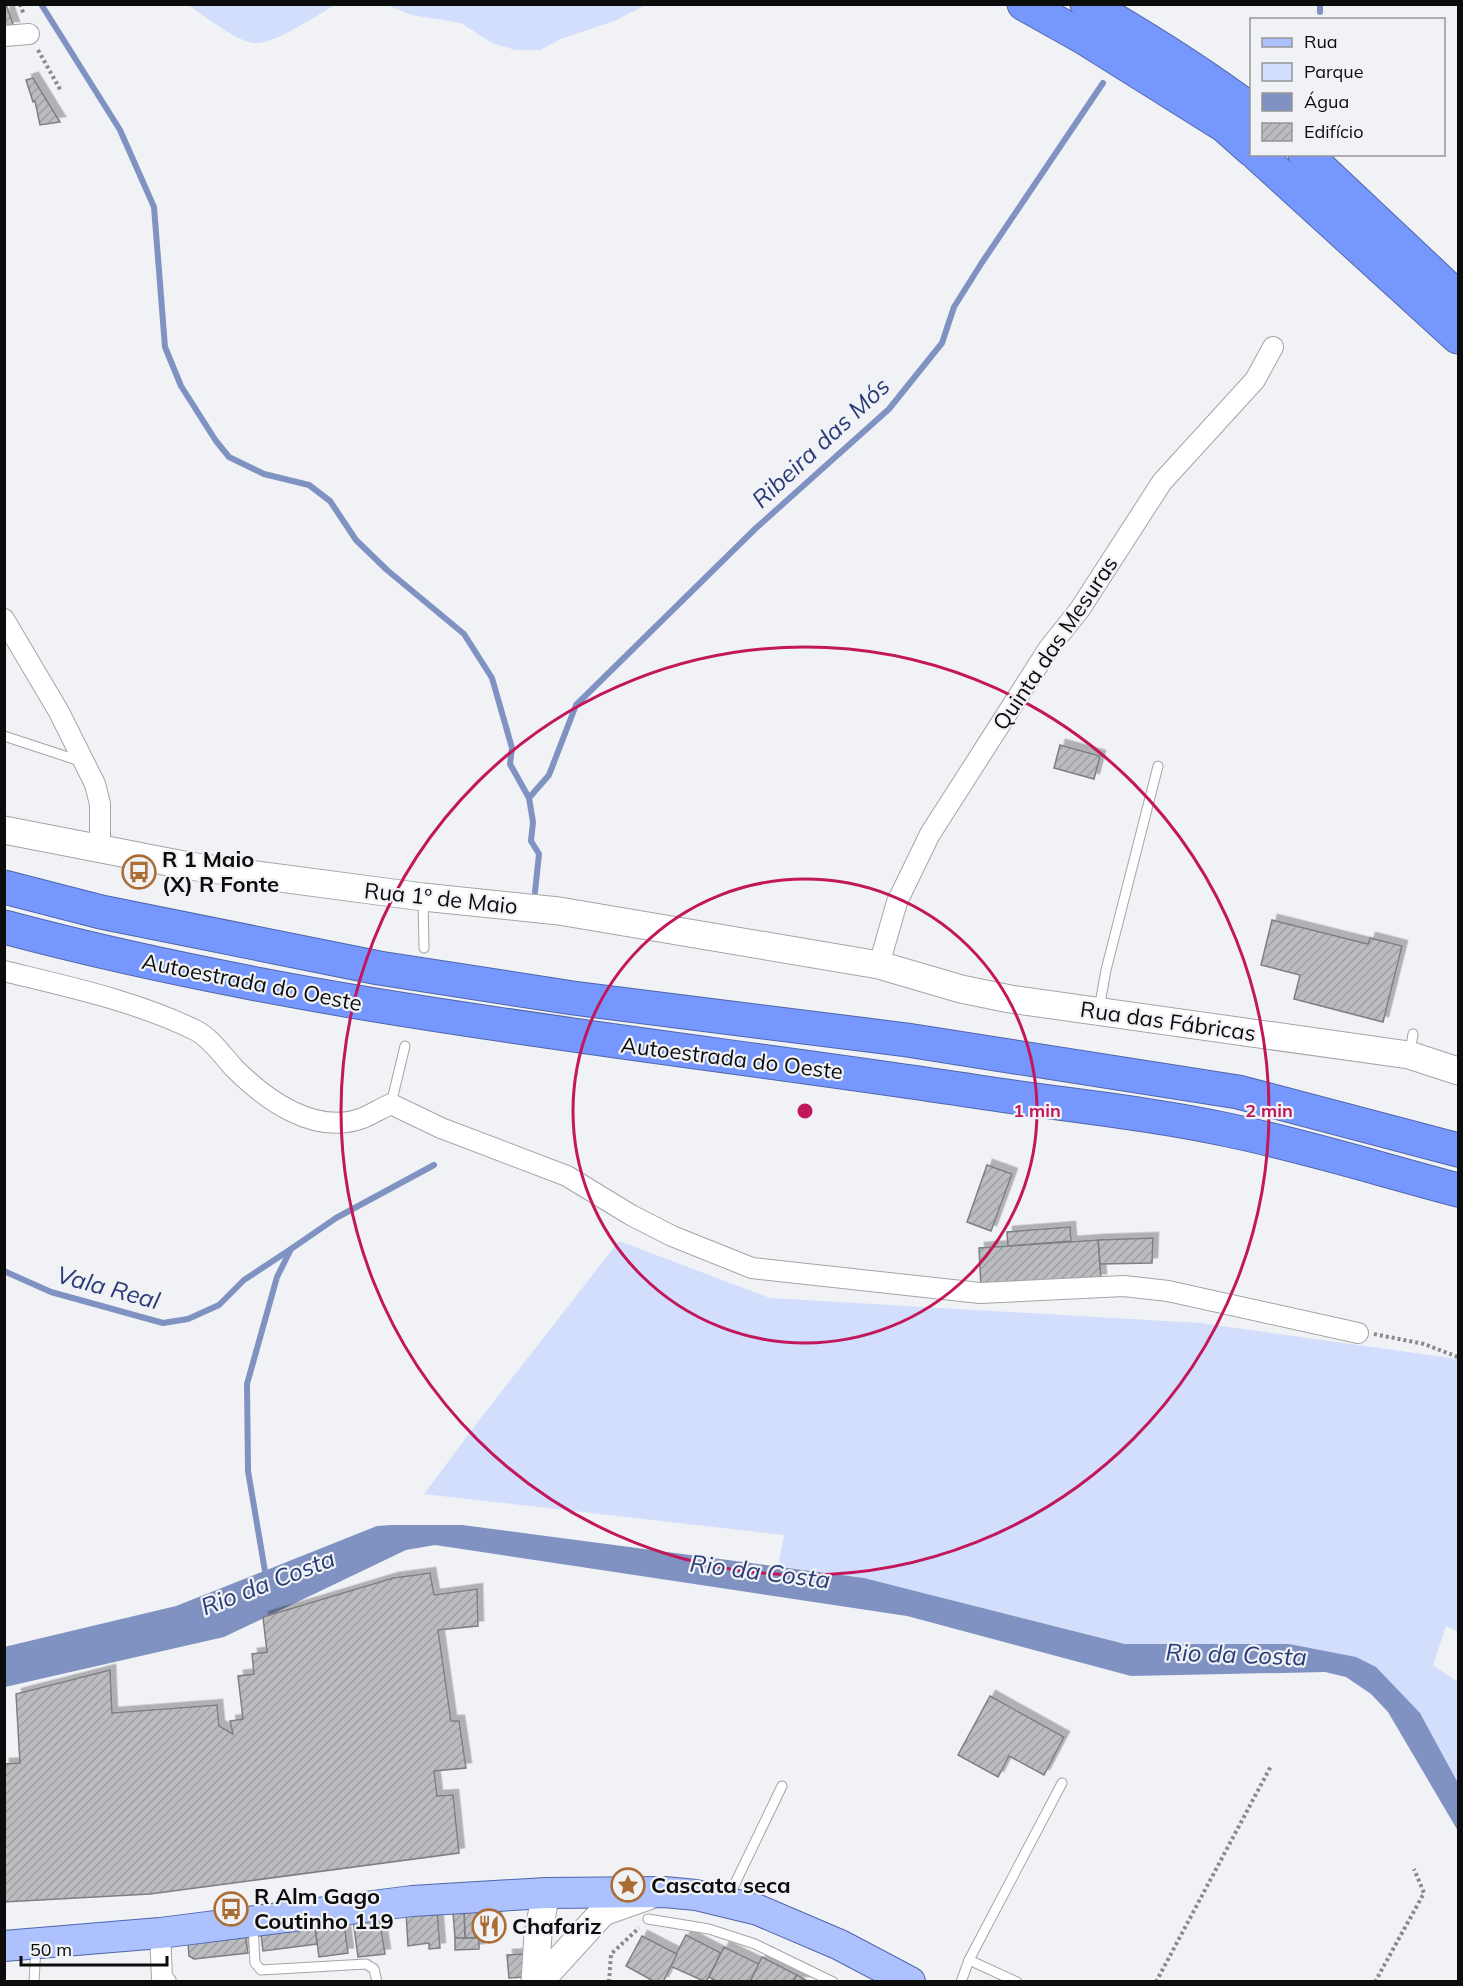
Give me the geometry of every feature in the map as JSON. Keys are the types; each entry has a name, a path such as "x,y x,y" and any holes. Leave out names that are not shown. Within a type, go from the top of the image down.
{"highway":[{"path":"1024,4 1083,37 1225,126 1250,149"},
{"path":"1087,4 1147,38 1218,85 1250,110"},
{"path":"1259,156 1458,337"},
{"path":"1307,156 1458,298"},
{"name":"Autoestrada do Oeste","path":"4,887 100,912 379,968 573,999 907,1041 1238,1092 1458,1150"},
{"name":"Autoestrada do Oeste","path":"4,927 101,953 377,1006 568,1036 895,1079 1228,1130 1458,1191"}],"main road":[{"path":"4,1946 160,1933 412,1901 546,1893 664,1892 727,1901 795,1924 910,1982"}],"street":[{"path":"4,36 29,34"},
{"name":"Quinta das Mesuras","path":"879,964 897,902 930,834 1049,648 1080,609 1162,482 1255,380 1273,347"},
{"path":"4,619 86,763 95,784 100,804 100,850"},
{"name":"Rua 1º de Maio","path":"4,830 100,850 243,874 423,897 559,911 879,964"},
{"name":"Rua das Fábricas","path":"879,964 961,989 1099,1011 1411,1045 1458,1071"},
{"path":"4,972 160,1013 199,1032 241,1075 272,1100 298,1116 329,1122 361,1119 391,1104 441,1128 567,1176 631,1215 672,1236 752,1268 980,1293 1124,1286 1168,1291 1359,1333"},
{"path":"537,1982 567,1954 586,1927 603,1912 664,1892"},
{"path":"546,1893 562,1926 567,1954"},
{"path":"537,1982 538,1934 546,1893"},
{"path":"509,1895 538,1934"},
{"path":"160,1933 162,1978 166,1982"}],"lane":[{"path":"4,736 86,763"},
{"path":"1099,1011 1106,970 1158,766"},
{"path":"423,897 424,948"},
{"path":"391,1104 405,1046"},
{"path":"961,1982 969,1960 1062,1784"},
{"path":"727,1901 782,1786"},
{"path":"648,1919 709,1929 755,1944 833,1982"},
{"path":"252,1921 255,1963 261,1970 366,1964 374,1969 377,1982"},
{"path":"34,1982 36,1944"},
{"path":"969,1960 1017,1982"},
{"path":"267,1982 268,1971"}],"path":[{"path":"1359,1333 1424,1344 1458,1357"},
{"path":"1156,1982 1271,1766"},
{"path":"1376,1982 1424,1893 1414,1869"},
{"path":"609,1982 611,1954 648,1919"}],"green space":[{"path":"188,5 335,5 285,34 256,43 230,34"},
{"path":"387,5 646,5 614,21 561,39 540,50 515,50 492,43 461,23 412,15"},
{"path":"619,1241 770,1298 1200,1323 1458,1359 1458,1632 1446,1626 1433,1665 1458,1682 1458,1783 1420,1713 1289,1644 1125,1644 864,1578 778,1566 784,1535 424,1494"}],"water":[{"name":"Rio da Costa","path":"462,1525 864,1578 1125,1644 1289,1644 1356,1657 1376,1667 1420,1713 1458,1783 1458,1831 1388,1712 1371,1694 1346,1677 1325,1672 1131,1676 907,1616 435,1545 406,1550 224,1637 5,1687 4,1647 176,1606 377,1526"}],"building":[{"path":"4,4 6,4 14,27 5,27"},
{"path":"33,78 60,122 40,125 35,101 33,102 26,80"},
{"path":"1060,745 1100,756 1094,779 1054,768"},
{"path":"1272,920 1368,944 1370,938 1402,946 1383,1022 1294,999 1300,975 1261,965"},
{"path":"987,1165 1012,1174 991,1231 967,1222"},
{"path":"1070,1227 1071,1241 1008,1246 1007,1232"},
{"path":"1153,1238 1152,1263 1100,1264 1098,1240"},
{"path":"1098,1240 1101,1279 981,1288 979,1248"},
{"path":"430,1573 434,1595 477,1589 478,1626 438,1630 451,1721 459,1721 466,1768 434,1771 437,1796 453,1795 459,1853 150,1894 4,1902 4,1764 20,1763 16,1694 110,1670 112,1713 217,1705 219,1726 233,1734 230,1721 243,1719 238,1676 254,1674 252,1654 267,1652 263,1617 393,1578"},
{"path":"990,1696 1064,1737 1044,1775 1009,1756 998,1777 958,1755"},
{"path":"437,1910 440,1948 429,1949 429,1943 408,1946 406,1912"},
{"path":"486,1911 486,1937 465,1938 464,1912"},
{"path":"453,1912 464,1912 465,1938 455,1938"},
{"path":"485,1912 496,1912 496,1937 486,1937"},
{"path":"379,1916 385,1954 358,1957 353,1920"},
{"path":"344,1923 348,1953 319,1957 315,1927"},
{"path":"315,1927 317,1944 263,1951 261,1934"},
{"path":"245,1935 248,1953 194,1959 189,1956 188,1943"},
{"path":"686,1935 721,1953 706,1982 670,1966"},
{"path":"642,1936 677,1954 663,1982 655,1982 626,1966"},
{"path":"455,1938 479,1938 479,1949 455,1950"},
{"path":"724,1947 759,1964 750,1982 717,1982 709,1977"},
{"path":"523,1954 524,1977 509,1978 507,1955"},
{"path":"762,1957 797,1975 793,1982 750,1982"},
{"path":"797,1975 809,1982 793,1982"}],"waterway":[{"path":"41,4 120,130 154,207 165,347 181,386 216,441 229,457 264,474 309,485 330,501 356,540 387,570 464,634 492,678 512,748 510,764 529,798 533,822 531,841 539,854 535,892"},
{"name":"Ribeira das Mós","path":"1320,4 1320,12"},
{"name":"Ribeira das Mós","path":"529,798 549,775 576,705 755,529 889,409 942,343 954,307 1103,83"},
{"name":"Rio da Costa","path":"266,1577 248,1471 247,1384 277,1277 291,1249 336,1218 434,1165"},
{"name":"Vala Real","path":"4,1271 51,1292 163,1323 188,1319 219,1305 244,1280 291,1249"}],"place":[{"name":"R 1 Maio (X) R Fonte","path":"139,872"},
{"name":"Cascata seca","path":"628,1885"},
{"name":"R Alm Gago Coutinho 119","path":"231,1909"},
{"name":"Chafariz","path":"489,1926"}]}
